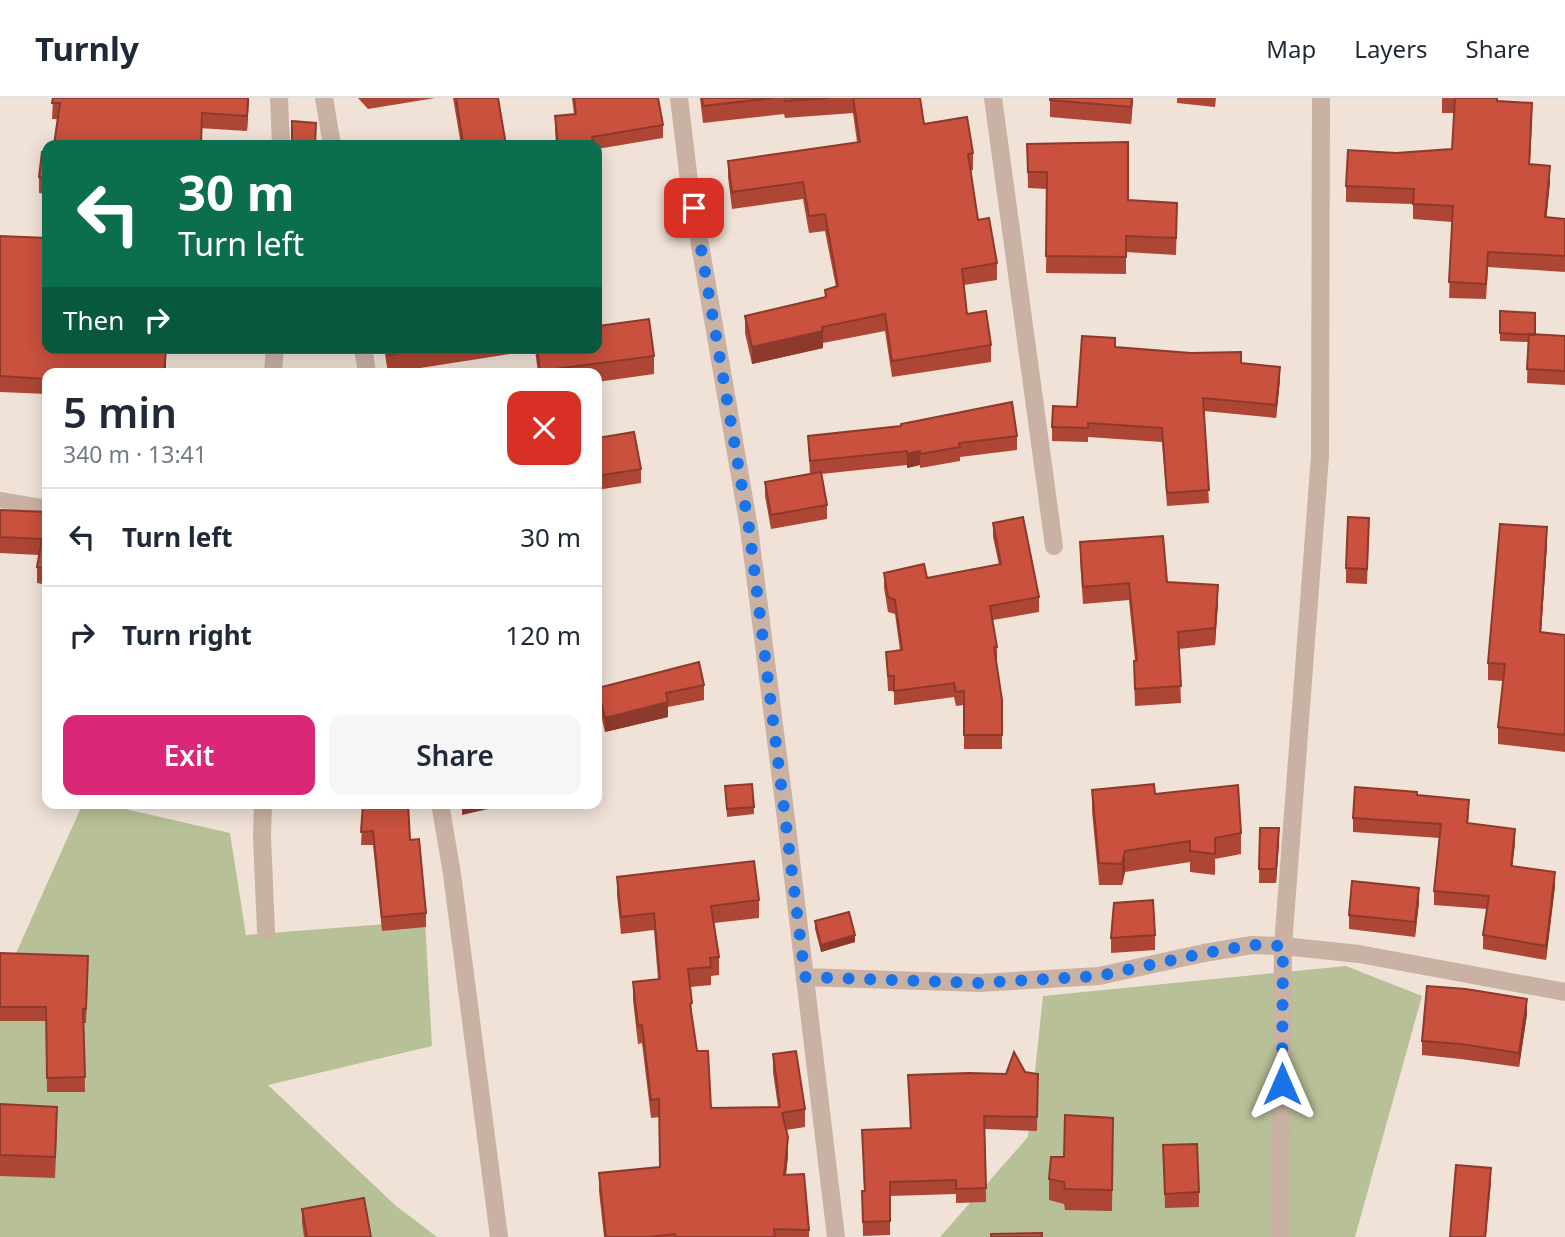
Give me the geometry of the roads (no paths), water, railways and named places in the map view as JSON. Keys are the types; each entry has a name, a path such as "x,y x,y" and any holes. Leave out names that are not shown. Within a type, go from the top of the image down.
{"street":[{"path":"279,98 281,140"},
{"path":"324,98 331,140"},
{"path":"679,98 689,181 749,528 835,1237"},
{"path":"993,98 1054,546"},
{"path":"1280,1237 1283,946 1320,456 1321,98"},
{"path":"263,809 267,931"},
{"path":"441,809 499,1237"},
{"path":"805,977 979,983 1099,976 1252,945 1359,954 1565,992"}],"lane":[{"path":"0,500 42,507"}]}
